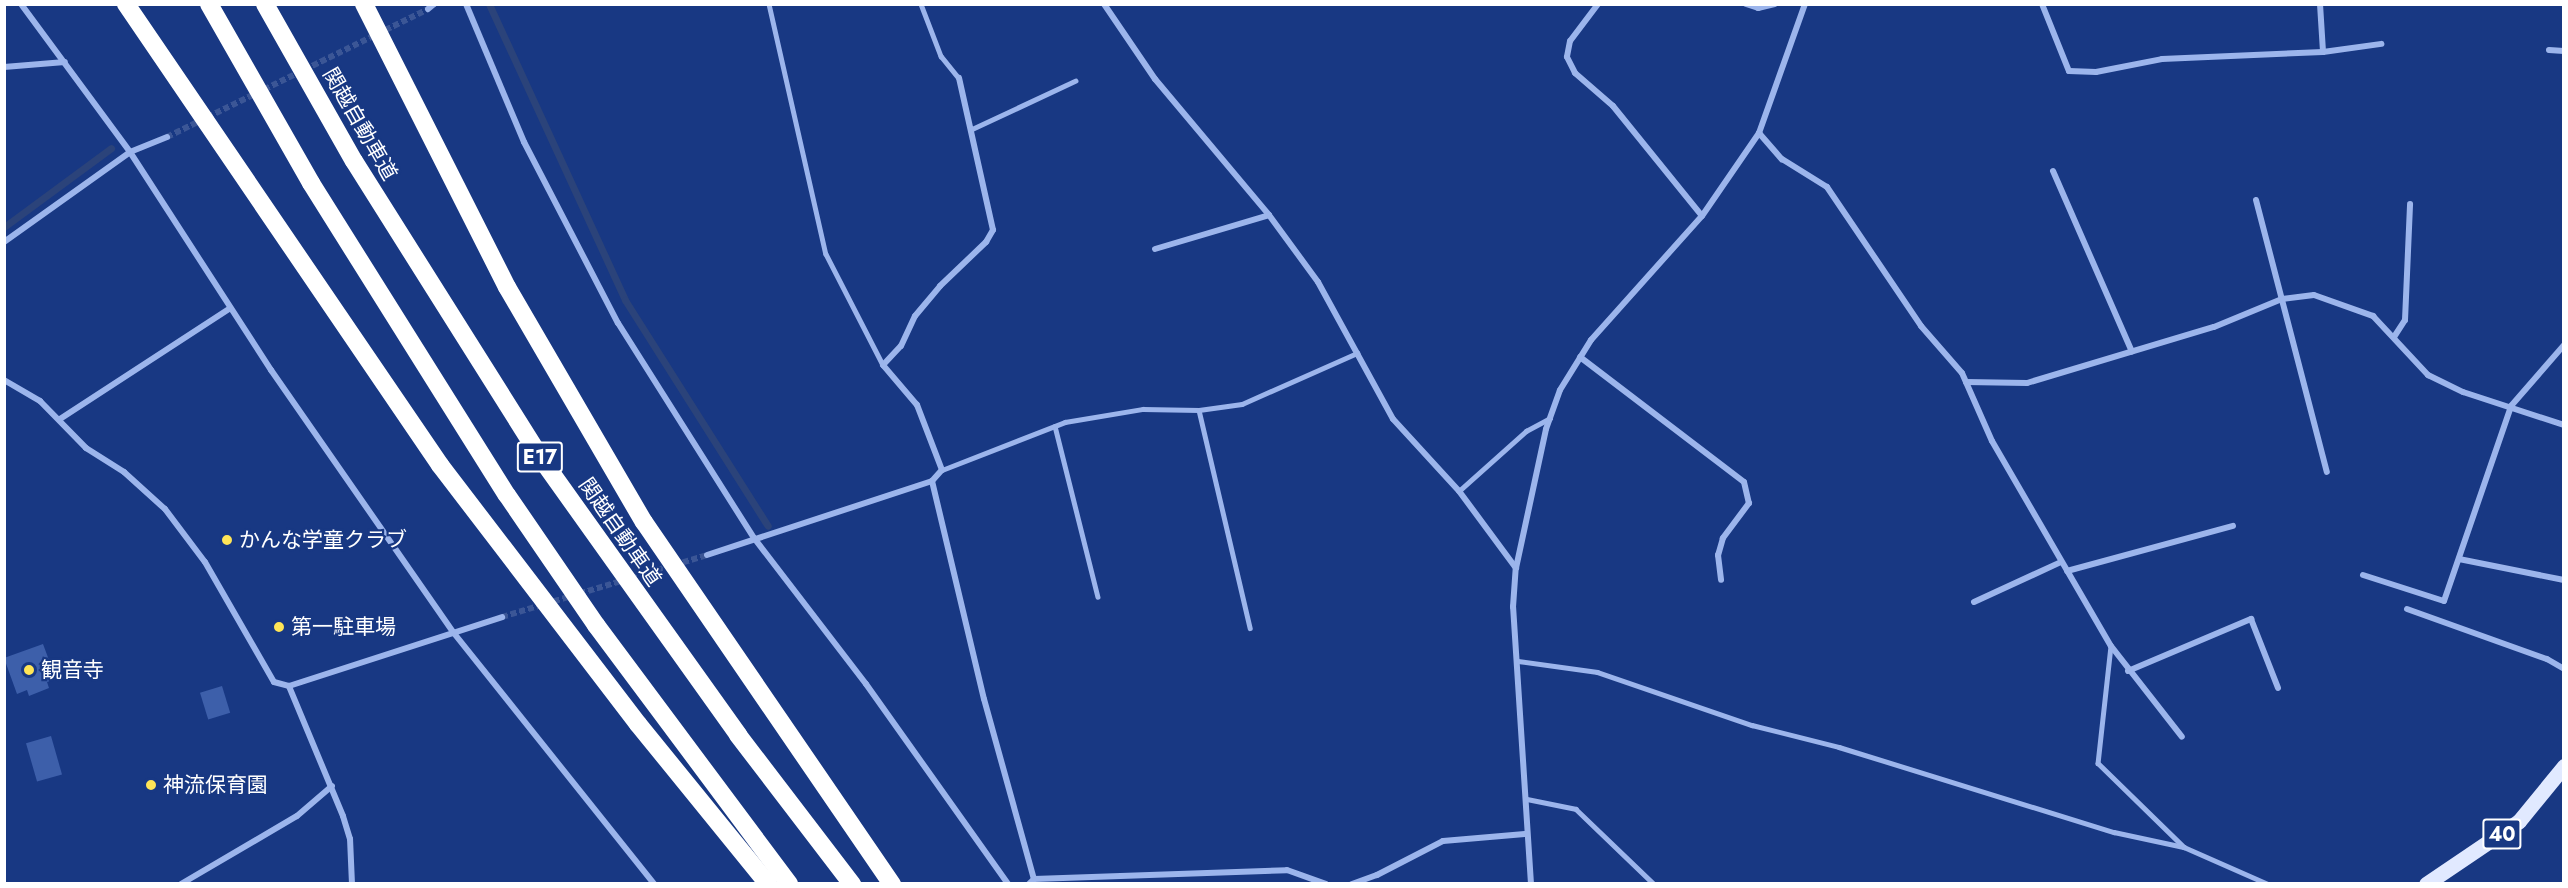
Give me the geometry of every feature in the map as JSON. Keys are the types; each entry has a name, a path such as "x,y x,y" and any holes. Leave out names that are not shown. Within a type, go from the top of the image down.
{"highway":[{"path":"126,4 441,465 631,715 768,884"},
{"name":"E17","path":"209,4 358,260 507,495 596,625 789,884"},
{"name":"関越自動車道","path":"265,4 366,180 545,464 738,735 852,884"},
{"path":"364,4 507,287 627,493 728,649 892,884"}],"main road":[{"name":"40","path":"2426,884 2519,821 2564,766"}],"street":[{"path":"21,4 130,152 230,308 453,632 654,884"},
{"path":"466,4 524,142 618,323 754,538 866,684 1008,884"},
{"path":"1104,4 1155,79 1269,214 1318,282 1393,419 1460,491 1516,568"},
{"path":"1598,4 1570,41 1567,57 1575,73 1613,106 1702,216"},
{"path":"1746,4 1758,8 1775,4"},
{"path":"1531,884 1525,834 1527,799 1513,607 1516,568 1550,418 1560,390 1591,340 1702,216 1759,133 1805,4"},
{"path":"2042,4 2069,71 2096,72 2162,59 2323,52 2381,44"},
{"path":"2320,4 2323,52"},
{"path":"2548,50 2564,51"},
{"path":"4,67 65,62"},
{"path":"707,555 932,481 942,470 917,405 883,365 901,346 921,308 986,242 993,230 972,129 958,78"},
{"path":"1759,133 1782,159 1827,187 1921,326 1966,382 1992,441 2110,646 2182,737"},
{"path":"4,242 130,152 167,137"},
{"path":"2053,171 2132,352"},
{"path":"2256,200 2327,472"},
{"path":"2394,337 2405,320 2410,204"},
{"path":"1155,249 1269,214"},
{"path":"1966,382 2026,383 2214,327 2282,299 2314,295 2373,316 2428,375 2463,392 2564,425"},
{"path":"60,419 230,308"},
{"path":"2363,575 2444,602 2511,406 2564,345"},
{"path":"1581,357 1744,482 1749,503 1723,538 1718,555 1721,580"},
{"path":"4,380 40,401 86,448 124,472 165,509 205,562 274,682 289,686 502,617"},
{"path":"932,481 984,699 1031,881 1287,870 1326,884"},
{"path":"2067,571 2233,526"},
{"path":"2459,559 2564,580"},
{"path":"1974,602 2061,562"},
{"path":"2407,609 2547,659 2564,669"},
{"path":"2128,671 2252,619 2278,688"},
{"path":"289,686 332,786 350,839 352,884"},
{"path":"181,884 297,816 332,786"},
{"path":"1352,884 1377,875 1443,841 1525,834"}],"lane":[{"path":"769,4 826,254 883,365"},
{"path":"921,4 941,56 958,78"},
{"path":"972,129 1075,81"},
{"path":"942,470 1055,426 1143,409 1199,410 1242,404 1357,353"},
{"path":"1199,410 1250,628"},
{"path":"1460,491 1526,431 1550,418"},
{"path":"1055,426 1098,597"},
{"path":"2110,646 2097,763 2184,847"},
{"path":"1518,661 1597,672 1701,704 1752,725 1839,747 2114,832 2184,847 2268,884"},
{"path":"1527,799 1576,809 1654,884"}],"building":[{"path":"43,644 56,679 47,682 49,688 29,696 27,690 17,694 4,658"},
{"path":"222,686 230,713 208,720 200,693"},
{"path":"51,736 62,774 37,782 26,743"}],"waterway":[{"path":"489,4 625,300 768,526"},
{"path":"4,227 111,148"}],"tunnel":[{"path":"167,137 428,9"},
{"path":"502,617 707,555"}],"place":[{"name":"かんな学童クラブ","path":"227,540"},
{"name":"第一駐車場","path":"279,627"},
{"name":"観音寺","path":"29,670"},
{"name":"神流保育園","path":"151,785"}]}
